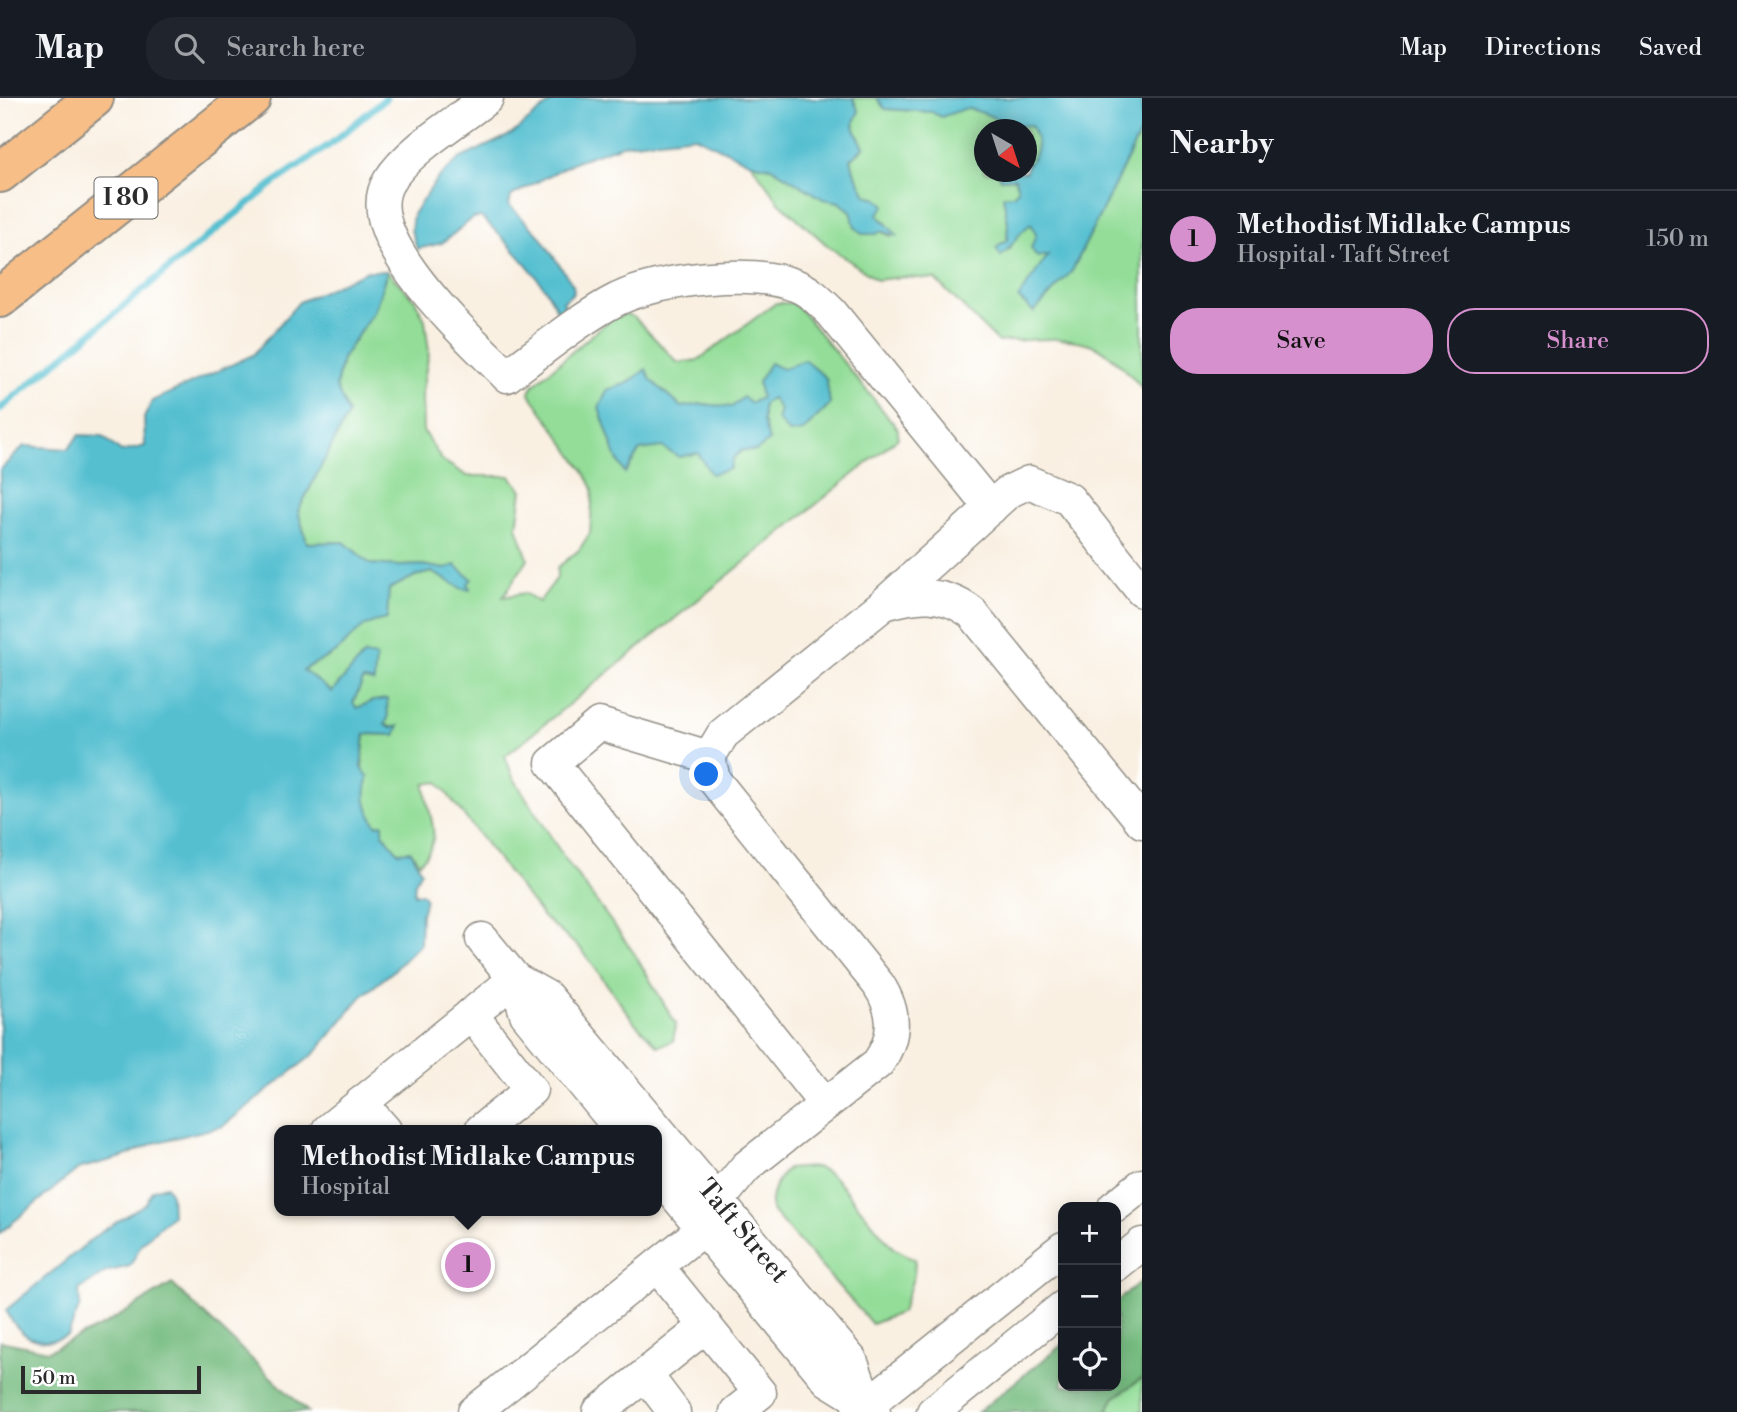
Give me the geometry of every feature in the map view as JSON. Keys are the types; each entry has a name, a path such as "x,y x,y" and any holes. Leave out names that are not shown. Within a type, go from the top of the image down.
{"highway":[{"path":"0,173 94,98"},
{"name":"I 80","path":"0,298 251,98"}],"street":[{"path":"487,98 453,121 399,168 384,190 382,214 390,236 424,290 507,376 604,307 632,294 691,280 752,277 782,281 809,292 831,312 991,508"},
{"path":"474,1412 703,1229 718,1201 754,1160 878,1063 890,1040 892,1012 887,997 714,779 709,757 723,734 884,604 1008,492 1029,482 1069,499 1142,591"},
{"path":"884,604 911,596 944,598 958,603 972,613 1142,822"},
{"path":"709,757 599,724 552,763 825,1104"},
{"name":"Taft Street","path":"482,939 515,979 547,997 654,1125"},
{"path":"334,1125 515,979"},
{"name":"Taft Street","path":"515,979 526,1014 617,1125"},
{"path":"471,1014 531,1090 487,1125"},
{"path":"361,1103 381,1125"},
{"name":"Taft Street","path":"662,1134 851,1360 866,1409"},
{"name":"Taft Street","path":"662,1179 828,1380 866,1409"},
{"path":"1120,1202 1142,1185"},
{"path":"1121,1261 1142,1244"},
{"path":"866,1409 1058,1252"},
{"path":"657,1266 760,1393 736,1412"},
{"path":"933,1412 1058,1311"},
{"path":"599,1412 706,1326"},
{"path":"646,1375 674,1412"}],"green space":[{"path":"853,98 877,98 885,109 932,112 941,117 967,108 1002,119 974,119 974,182 1016,182 1018,190 1013,195 1003,196 1008,223 1007,240 1000,244 1009,250 1019,232 1031,223 1049,254 1072,271 1142,129 1142,388 1110,355 1086,343 1048,339 998,342 935,279 903,277 877,280 828,246 779,202 751,163 771,167 822,198 839,202 851,211 855,227 880,231 891,236 886,222 877,215 876,198 866,195 854,172 851,159 864,147 855,130 859,112"},
{"path":"387,271 415,300 425,320 429,352 422,392 423,431 442,460 467,476 510,476 522,490 517,527 528,559 503,597 525,593 539,602 557,578 557,568 579,550 590,533 593,489 584,471 529,393 532,386 613,317 627,314 635,318 678,363 698,360 776,303 792,303 801,310 898,429 898,438 505,756 513,777 563,856 634,953 676,1024 673,1041 658,1046 635,1023 582,950 543,917 438,782 425,784 433,826 432,844 427,853 419,863 411,851 398,852 371,819 363,799 365,734 395,735 398,727 385,723 373,701 357,708 353,703 363,680 364,655 332,692 302,670 335,652 358,629 372,621 387,602 389,589 415,576 432,572 461,588 470,589 468,584 445,569 422,565 370,564 344,542 307,543 298,511 348,414 336,386 342,359 375,309","holes":["826,378 830,404 803,431 780,410 772,398 763,404 763,421 769,441 742,450 733,458 698,453 679,457 662,446 640,449 607,390 628,383 651,380 681,407 702,404 732,407"]},
{"path":"815,1167 835,1178 893,1248 915,1259 914,1275 902,1312 872,1324 773,1212 772,1195 787,1169"},
{"path":"1142,1281 1142,1378 1114,1398 1107,1412 978,1412 1058,1348 1058,1391 1121,1391 1121,1298"},
{"path":"172,1284 308,1412 0,1412 0,1341 48,1351 104,1325"},
{"path":"1142,1378 1142,1412 1107,1412 1114,1398"}],"water":[{"path":"556,98 853,98 859,112 855,130 864,147 851,159 854,172 866,195 885,205 877,215 898,236 881,231 876,234 862,234 855,227 851,211 839,202 823,199 771,167 751,163 695,136 625,144 576,161 511,196 509,205 539,235 573,285 574,292 563,302 566,307 557,311 534,274 481,217 473,218 442,243 417,249 411,230 413,214 438,178 459,159 512,134"},
{"path":"877,98 1142,98 1142,129 1072,271 1034,312 1018,298 1048,255 1037,257 1031,248 1036,234 1031,224 1001,256 996,248 1007,240 1008,223 1003,196 1013,195 1018,190 1016,182 1037,182 1037,119 997,119 967,108 941,117 932,112 885,109"},
{"path":"367,271 387,271 375,309 342,359 336,386 348,414 298,511 307,543 344,542 370,564 422,565 445,569 455,565 472,579 468,584 470,590 432,572 415,576 389,589 387,619 370,623 333,654 303,670 332,692 364,655 376,657 374,682 363,680 353,703 357,708 373,701 387,699 388,718 385,725 391,728 399,726 395,735 365,734 361,768 369,777 366,802 376,825 383,824 383,834 398,852 411,851 421,871 415,882 414,894 422,894 426,899 421,914 420,944 392,972 361,997 315,1053 223,1126 154,1143 123,1157 78,1169 0,1233 0,470 24,446 68,449 79,435 102,436 121,452 145,446 144,418 152,401 253,355 299,302"},
{"path":"805,360 826,378 830,404 803,431 789,433 777,419 780,410 772,398 763,404 763,421 769,441 756,451 742,450 733,458 730,469 711,474 698,453 679,457 662,447 640,450 625,473 616,457 599,408 607,390 628,383 646,369 651,380 681,407 702,404 732,407 743,397 750,403 761,398 758,382 770,363 782,369"},
{"path":"166,1186 171,1194 172,1215 142,1243 130,1266 106,1272 79,1290 80,1305 68,1335 39,1341 18,1328 6,1310 98,1234 146,1203 152,1190"}],"waterway":[{"path":"0,409 275,182 332,143 386,98"}],"place":[{"name":"Methodist Midlake Campus","path":"468,1265"}]}
